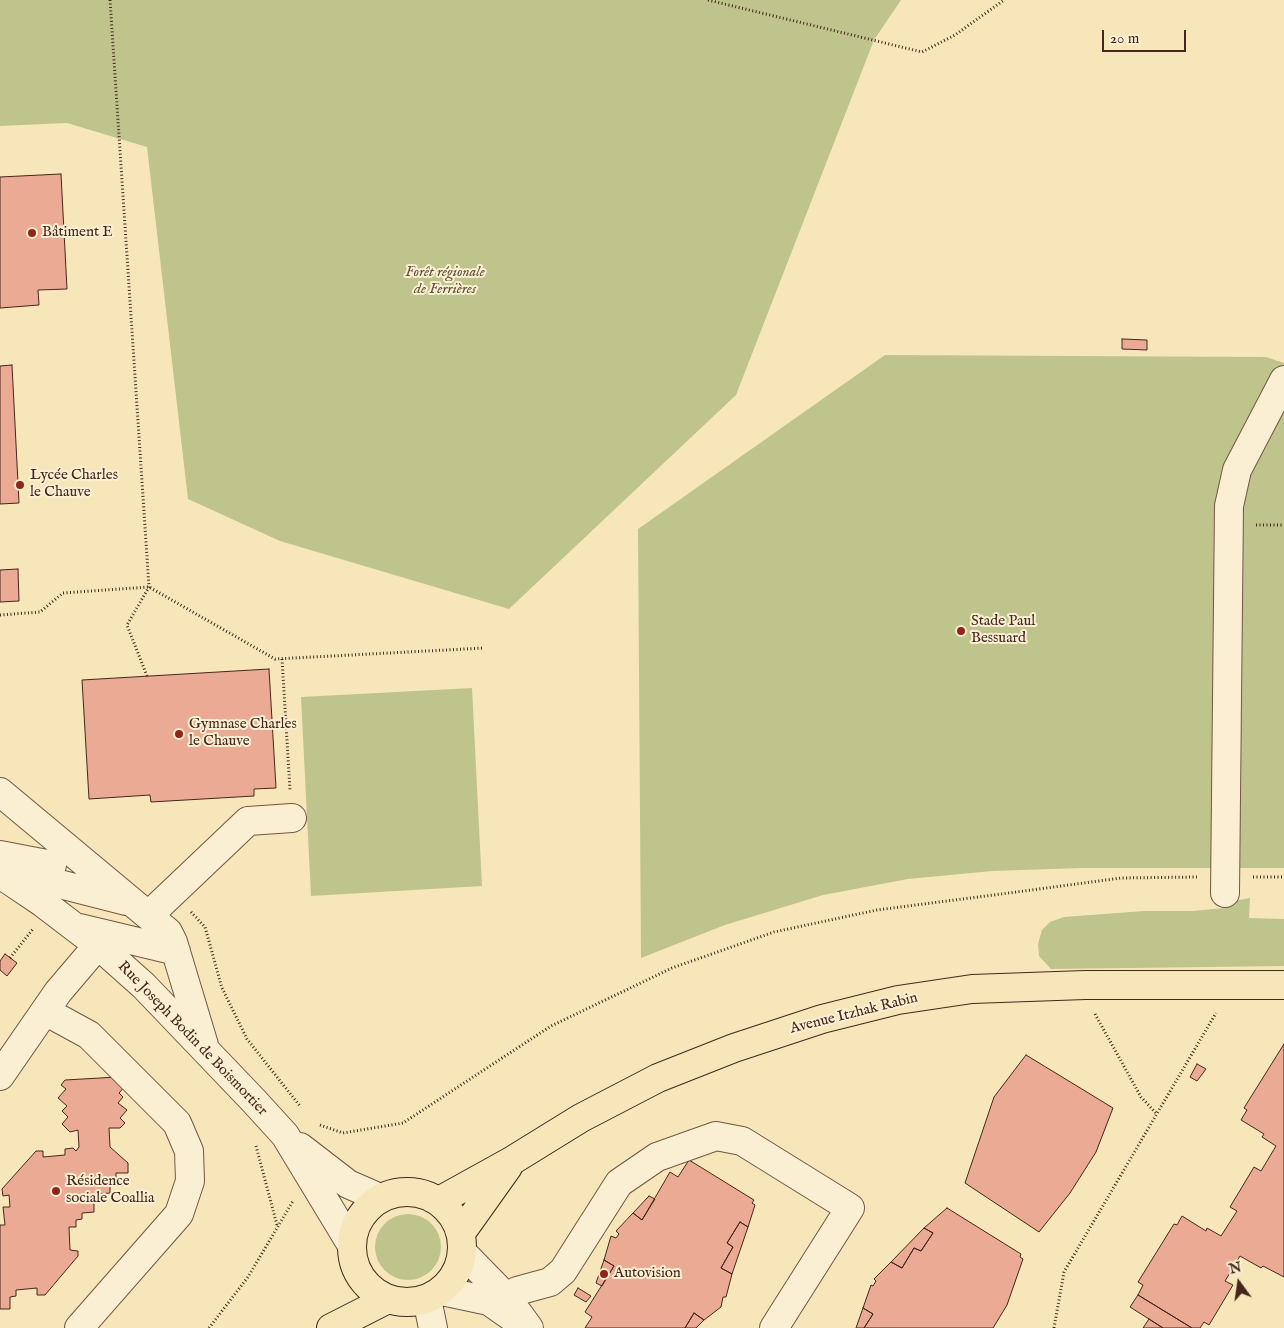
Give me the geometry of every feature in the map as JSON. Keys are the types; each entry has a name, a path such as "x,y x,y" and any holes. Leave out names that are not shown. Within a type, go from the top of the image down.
{"main road":[{"name":"Avenue Itzhak Rabin","path":"439,1201 513,1160 581,1118 658,1078 734,1048 822,1019 898,1000 972,990 1085,985 1284,985"},
{"name":"Avenue Itzhak Rabin","path":"462,1243 513,1160"},
{"path":"410,1191 425,1194 439,1201 453,1215 462,1243 452,1280 434,1295 399,1302 375,1293 357,1271 351,1244 354,1230 360,1217 380,1198 395,1192 410,1191"},
{"path":"330,1328 344,1304 357,1271"},
{"path":"330,1328 388,1299"}],"street":[{"path":"1226,885 1229,506 1237,470 1284,380"},
{"path":"5,805 41,826 149,915 171,937 206,1051"},
{"path":"43,903 62,899 102,912 149,915 248,821 292,818"},
{"path":"0,838 69,849"},
{"path":"2,869 149,915"},
{"path":"2,869 100,875"},
{"name":"Rue Joseph Bodin de Boismortier","path":"2,869 98,945 144,986 285,1135 348,1184 380,1198"},
{"path":"73,926 176,951"},
{"path":"0,1076 45,1011 98,945"},
{"path":"45,1011 89,1035 177,1123 189,1152 190,1181 178,1214 79,1328"},
{"name":"Rue Joseph Bodin de Boismortier","path":"285,1135 351,1244"},
{"path":"507,1298 517,1291 550,1282 563,1271 619,1183 657,1157 716,1136 742,1141 850,1208 774,1328"},
{"path":"462,1243 507,1298 528,1328"},
{"path":"432,1328 434,1295 489,1301 528,1328"}],"path":[{"path":"110,0 149,587 127,625 148,676"},
{"path":"708,0 922,52 955,35 1004,0"},
{"path":"0,615 40,612 63,593 149,587 275,659 484,648"},
{"path":"282,659 292,818"},
{"path":"314,1123 343,1133 403,1123 551,1026 672,968 774,932 877,910 1112,880 1226,885 1284,877"},
{"path":"169,895 200,920 205,928 222,988 234,1016 247,1039 302,1109"},
{"path":"25,923 41,934"},
{"path":"10,958 34,928"},
{"path":"1085,985 1094,1012 1141,1097 1156,1113"},
{"path":"1054,1328 1064,1272 1156,1113 1234,985"},
{"path":"209,1328 248,1277 277,1225 254,1142"}],"green space":[{"name":"Forêt régionale de Ferrières","path":"0,0 901,0 874,40 736,395 509,609 280,541 188,499 147,147 67,123 0,126"},
{"name":"Stade Paul Bessuard","path":"885,355 1266,357 1284,363 1284,868 1082,868 992,871 908,879 823,895 725,925 641,958 638,529"},
{"path":"472,688 482,886 311,896 301,697"},
{"path":"1250,898 1249,918 1284,919 1284,966 1051,969 1039,956 1038,944 1042,930 1050,922 1064,917 1224,908 1239,900"},
{"path":"402,1214 414,1214 426,1219 436,1229 441,1241 439,1260 426,1275 414,1280 402,1280 390,1275 380,1265 375,1253 375,1241 380,1229 390,1219"}],"building":[{"name":"Bâtiment E","path":"61,174 67,289 38,290 39,305 0,308 0,177"},
{"path":"1122,339 1147,340 1147,350 1122,349"},
{"path":"12,365 19,503 0,504 0,366"},
{"path":"18,569 19,601 0,602 0,570"},
{"name":"Gymnase Charles le Chauve","path":"269,669 276,788 254,789 254,796 151,802 150,795 89,799 82,680"},
{"path":"5,954 17,963 7,976 0,970 0,961"},
{"path":"1284,1044 1284,1277 1263,1266 1261,1268 1240,1256 1225,1281 1233,1285 1209,1325 1204,1322 1200,1328 1192,1328 1138,1295 1143,1285 1138,1282 1174,1224 1177,1225 1182,1216 1206,1231 1207,1228 1221,1236 1237,1211 1230,1207 1254,1167 1261,1171 1276,1146 1262,1137 1264,1134 1241,1120 1247,1110 1244,1108"},
{"path":"1026,1055 1113,1108 1096,1152 1070,1193 1039,1232 965,1183 994,1097"},
{"path":"1197,1064 1206,1069 1197,1081 1190,1077"},
{"name":"Résidence sociale Coallia","path":"118,1077 126,1085 119,1093 123,1097 118,1103 127,1110 120,1118 125,1123 120,1128 109,1128 110,1147 128,1163 128,1173 116,1173 116,1180 110,1181 110,1193 99,1194 99,1200 94,1201 94,1212 82,1213 82,1219 76,1220 76,1227 69,1227 70,1250 78,1251 78,1256 45,1295 37,1295 37,1288 16,1290 16,1296 10,1297 10,1309 0,1309 0,1225 5,1225 3,1207 10,1207 9,1195 3,1196 2,1189 36,1151 43,1151 43,1157 65,1155 65,1149 73,1148 76,1151 79,1147 78,1130 70,1132 62,1124 68,1117 62,1111 67,1106 58,1098 66,1089 61,1085 65,1080"},
{"path":"689,1160 754,1200 752,1203 755,1205 748,1227 740,1222 727,1243 733,1247 721,1268 732,1274 726,1297 723,1297 721,1307 704,1320 694,1313 685,1328 585,1328 592,1317 585,1312 614,1266 604,1260 611,1236 616,1238 619,1234 616,1231 633,1213 642,1220 670,1172 678,1177"},
{"path":"649,1196 655,1199 642,1220 633,1213"},
{"path":"947,1208 1021,1254 1020,1257 1023,1259 1007,1305 993,1328 864,1328 873,1314 863,1308 871,1285 873,1286 876,1281 874,1279 891,1262 902,1268 914,1248 921,1251 933,1233 924,1228"},
{"path":"740,1222 748,1227 732,1274 721,1268 733,1247 727,1243"},
{"path":"924,1228 933,1233 921,1251 914,1248 902,1268 891,1262"},
{"name":"Autovision","path":"604,1260 614,1266 602,1286 596,1283"},
{"path":"578,1288 591,1296 586,1302 574,1295"},
{"path":"1138,1295 1192,1328 1163,1328 1130,1307"},
{"path":"863,1308 873,1314 864,1328 856,1328"},
{"name":"Autovision","path":"694,1313 704,1320 696,1328 685,1328"},
{"path":"1149,1319 1163,1328 1143,1328"}],"place":[{"name":"Bâtiment E","path":"32,233"},
{"name":"Lycée Charles le Chauve","path":"20,485"},
{"name":"Stade Paul Bessuard","path":"961,631"},
{"name":"Gymnase Charles le Chauve","path":"179,734"},
{"name":"Résidence sociale Coallia","path":"56,1191"},
{"name":"Autovision","path":"604,1274"}]}
